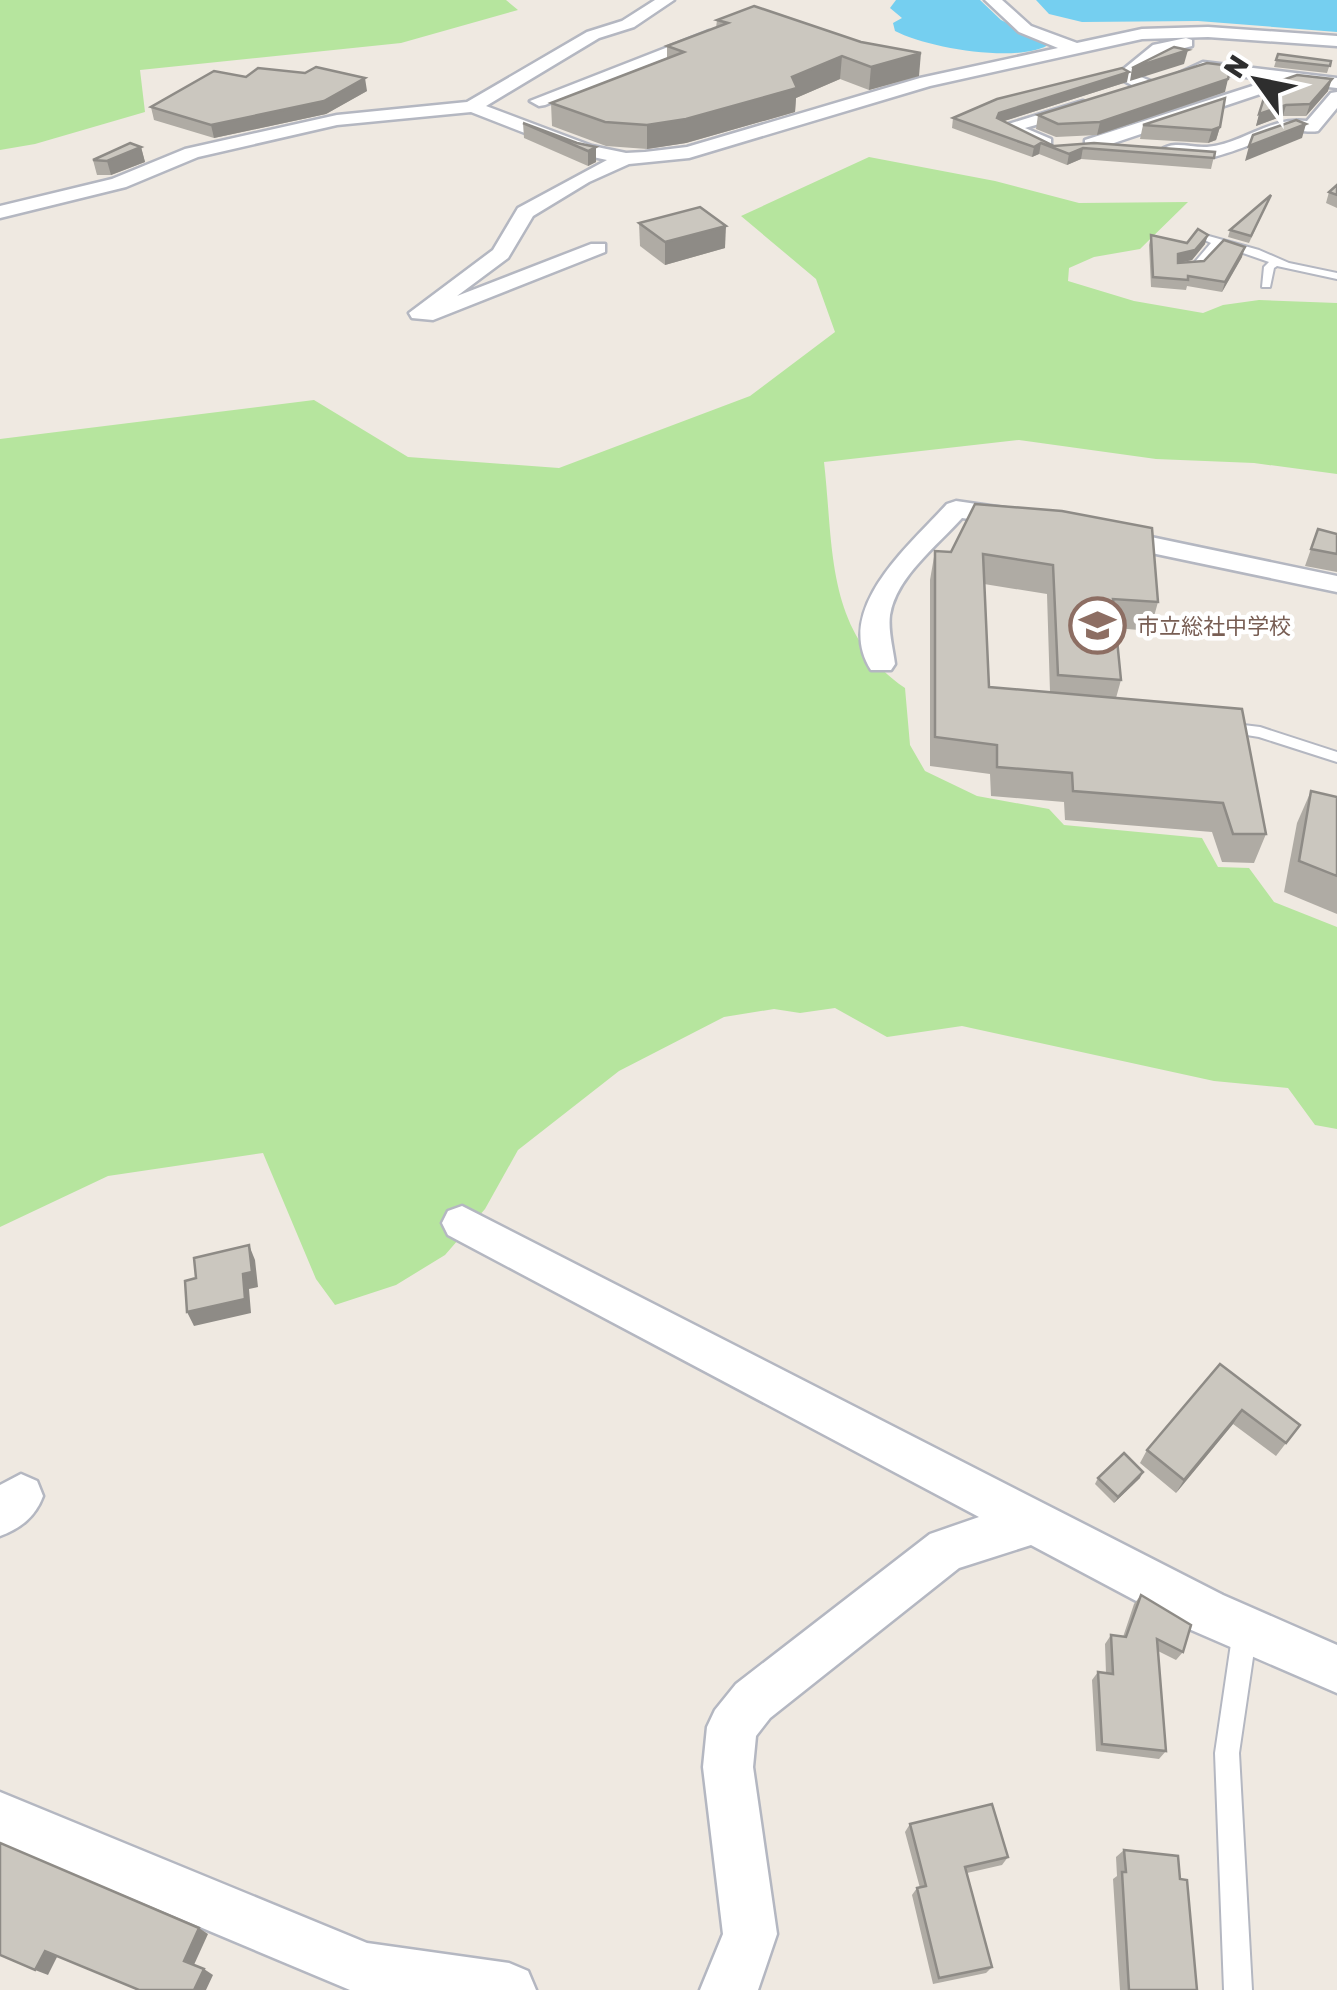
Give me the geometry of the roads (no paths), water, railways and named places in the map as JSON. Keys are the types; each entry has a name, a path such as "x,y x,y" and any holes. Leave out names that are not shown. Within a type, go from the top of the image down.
{"street":[{"path":"470,107 593,35 628,24 666,0"},
{"path":"993,0 1026,29 1080,50"},
{"path":"539,102 735,26"},
{"path":"0,212 120,183 192,153 337,120 470,107 501,115 586,150 626,158 689,152 958,74 1142,34 1170,32 1337,44"},
{"path":"1147,86 1124,76 1146,56 1166,46 1254,41 1337,44"},
{"path":"910,66 958,74"},
{"path":"1337,83 1203,67 1008,127 1052,147 1092,144 1211,153 1290,124 1312,127 1337,98"},
{"path":"1092,144 1294,78"},
{"path":"598,248 433,313 420,313 501,254 524,212 626,158"},
{"path":"881,664 876,615 880,599 918,548 956,509 1048,524"},
{"path":"1086,532 1337,584"},
{"path":"462,1224 1032,1522 1246,1629 1337,1669"},
{"path":"726,1990 738,1974 750,1934 730,1795 732,1726 754,1701 946,1550 1032,1522"},
{"path":"0,1817 367,1970 509,1990"}],"lane":[{"path":"1205,238 1276,262 1337,276"},
{"path":"1182,268 1197,265 1218,241"},
{"path":"1266,285 1269,267 1276,262"},
{"path":"1212,727 1260,732 1337,757"},
{"path":"1238,1990 1227,1753 1246,1629"}],"water":[{"path":"896,0 980,0 1001,20 1050,44 1018,53 996,53 928,43 895,31 893,23 902,18 890,8"},
{"path":"1036,0 1337,0 1337,32 1198,21 1082,22 1049,14"}],"place":[{"name":"市立総社中学校","path":"1098,626"}]}
